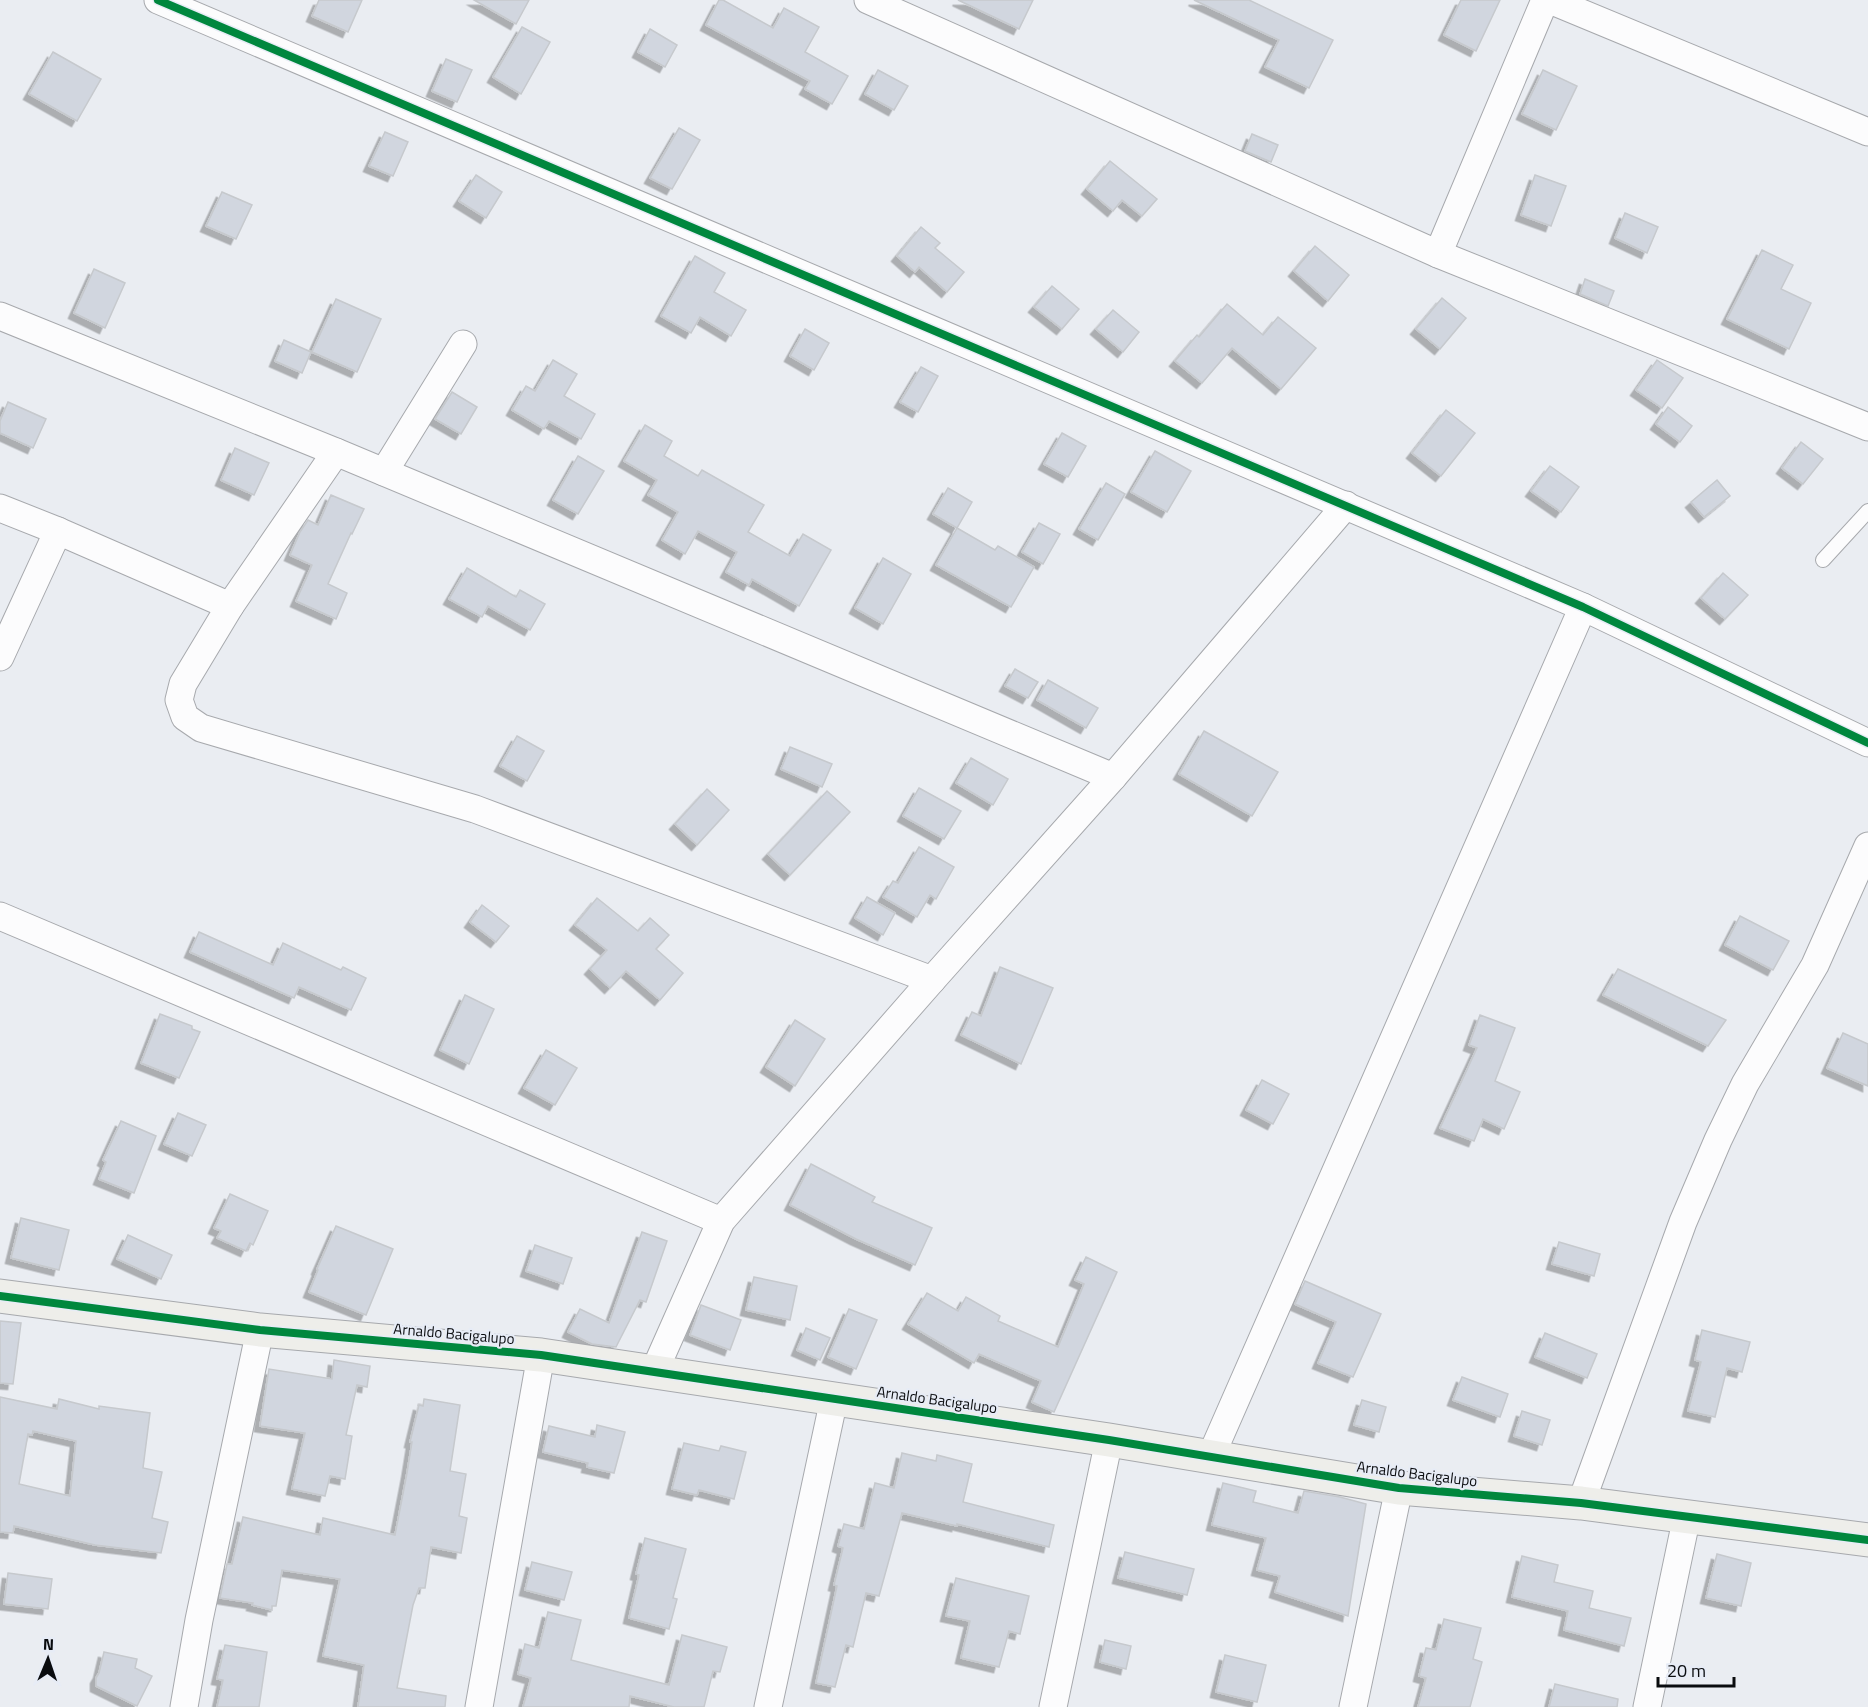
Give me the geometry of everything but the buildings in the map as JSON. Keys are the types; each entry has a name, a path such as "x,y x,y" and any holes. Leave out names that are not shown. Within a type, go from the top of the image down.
{"street":[{"path":"158,0 1582,607 1868,743"},
{"path":"868,0 1438,254 1868,427"},
{"path":"1438,254 1545,0"},
{"path":"1550,0 1868,132"},
{"path":"0,316 336,452 1113,777"},
{"path":"384,472 463,344"},
{"path":"336,452 230,606 183,684 179,700 185,717 201,728 476,809 932,980"},
{"path":"654,1372 721,1221 1113,777 1346,505"},
{"path":"0,508 230,606"},
{"path":"0,657 58,531"},
{"path":"1210,1456 1582,607"},
{"path":"1581,1503 1683,1222 1745,1084 1815,965 1868,846"},
{"path":"0,916 721,1221"},
{"name":"Arnaldo Bacigalupo","path":"0,1296 260,1330 540,1355 1109,1440 1399,1488 1581,1503 1868,1540"},
{"path":"184,1707 198,1620 260,1330"},
{"path":"479,1707 540,1355"},
{"path":"768,1707 834,1399"},
{"path":"1053,1707 1109,1440"},
{"path":"1353,1707 1399,1488"},
{"path":"1647,1707 1687,1516"}],"lane":[{"path":"1823,560 1868,511"}],"cycle path":[{"path":"158,0 1583,607 1868,743"},
{"path":"0,1296 260,1330 541,1355 1109,1440 1399,1488 1581,1503 1868,1540"}]}
